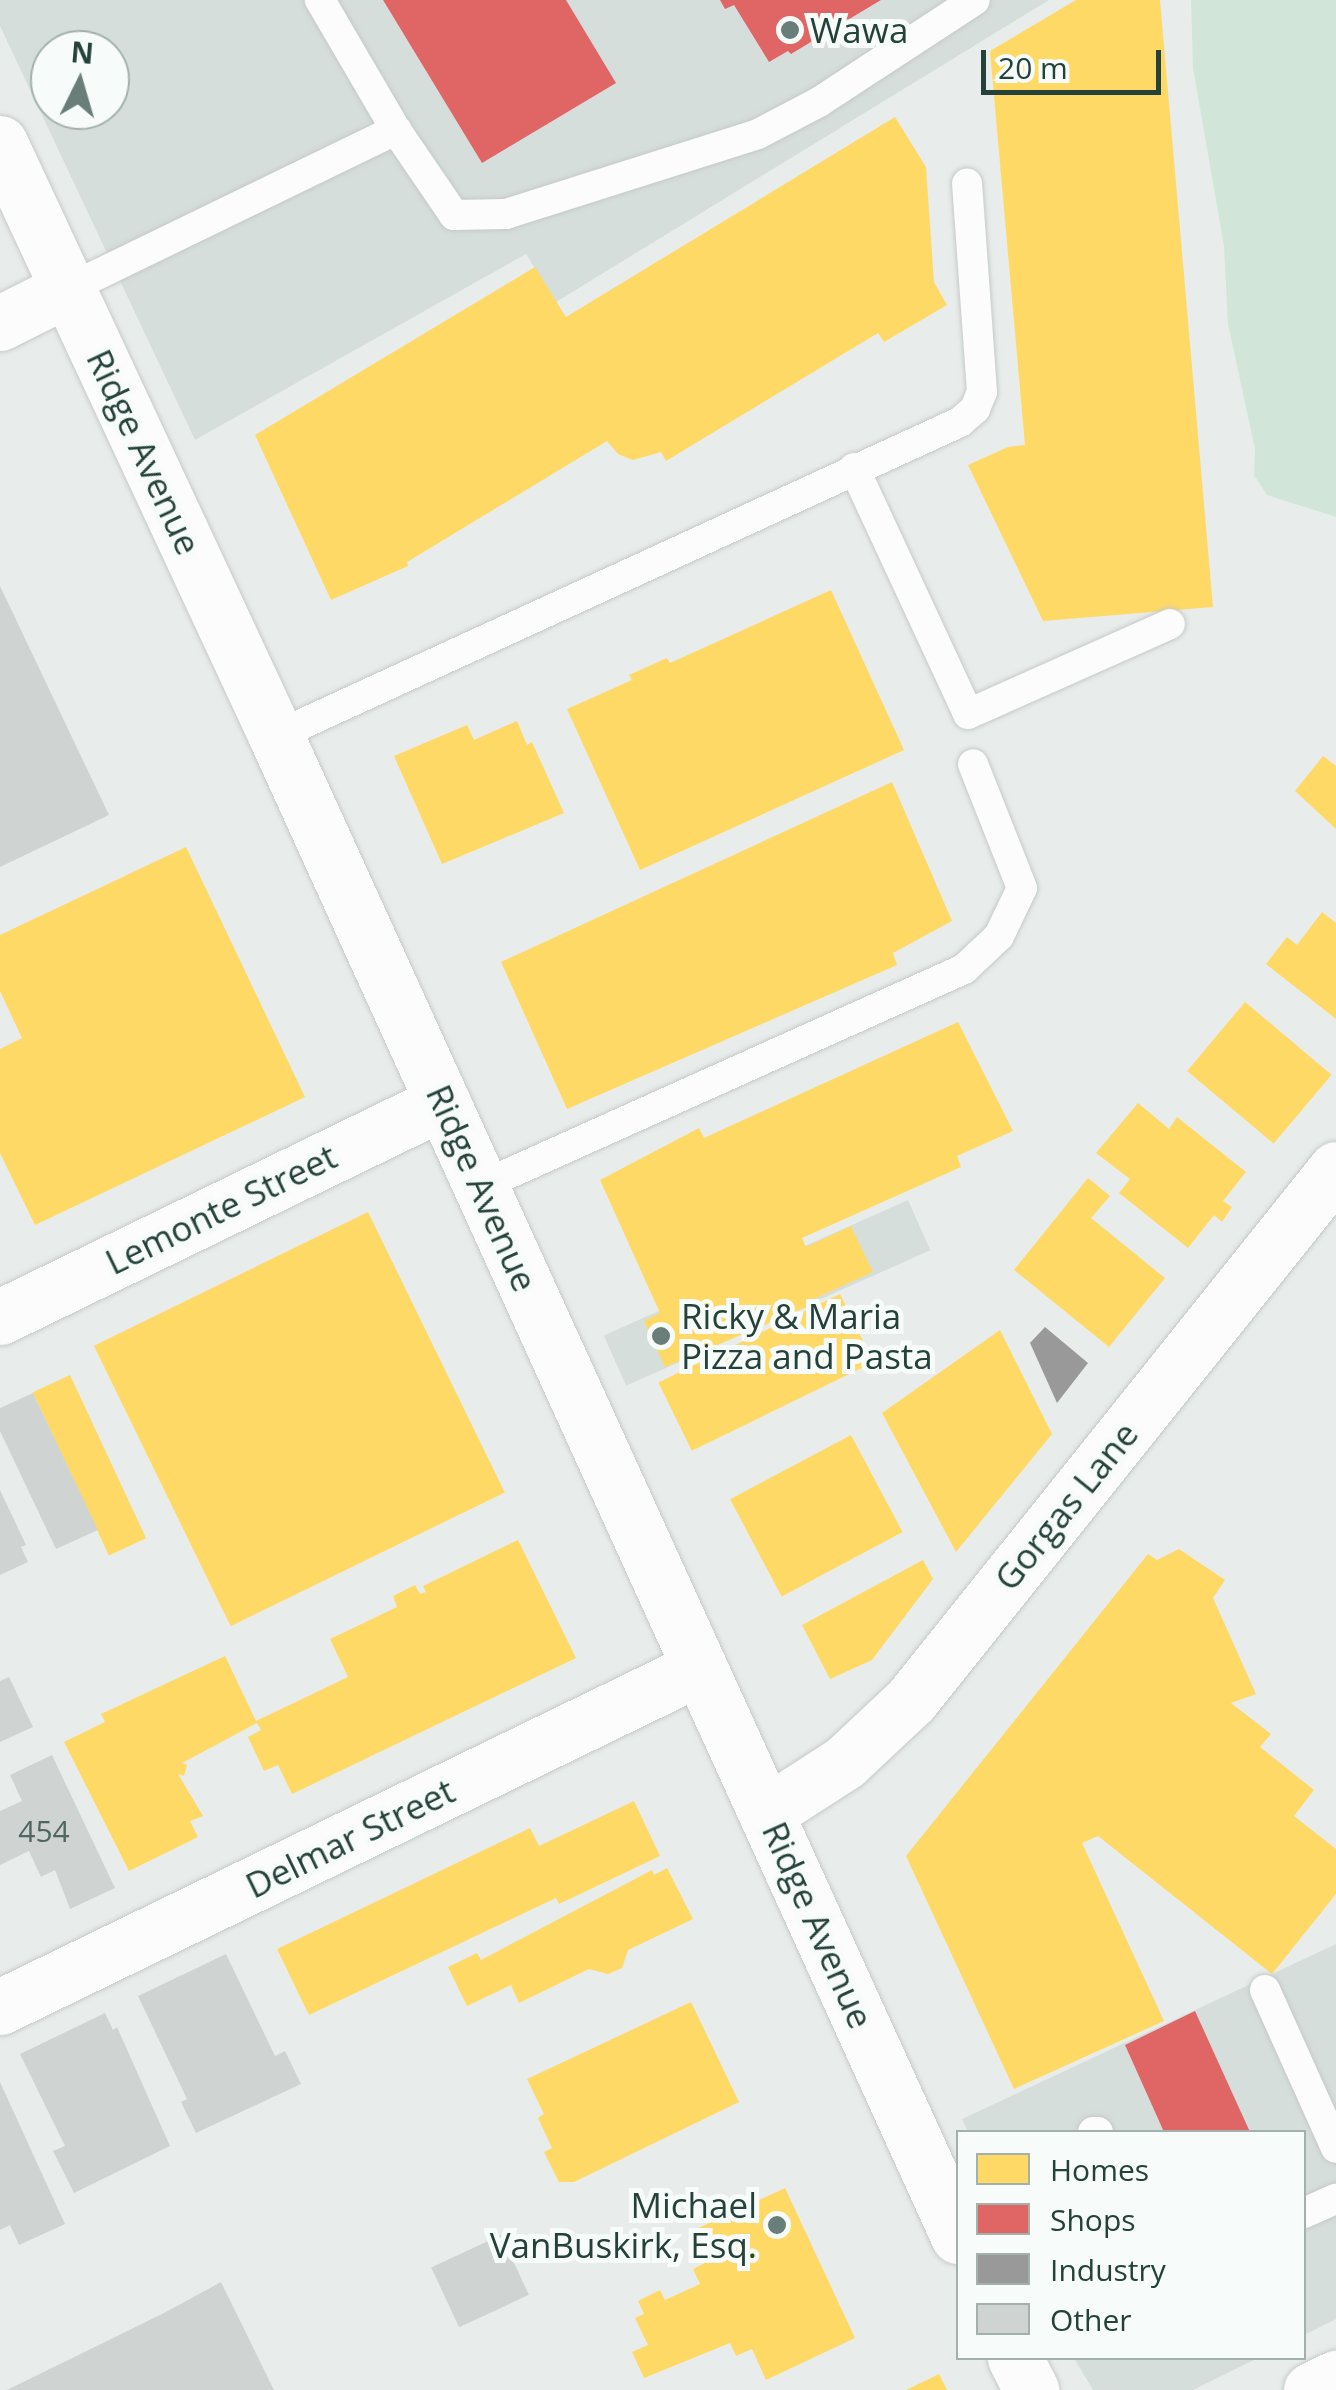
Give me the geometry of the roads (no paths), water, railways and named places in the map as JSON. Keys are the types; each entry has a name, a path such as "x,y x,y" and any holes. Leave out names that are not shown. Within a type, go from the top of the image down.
{"main road":[{"name":"Ridge Avenue","path":"0,143 276,736 699,1668 953,2210"},
{"path":"0,323 68,289"},
{"name":"Lemonte Street","path":"0,1316 443,1102"},
{"name":"Gorgas Lane","path":"766,1812 845,1762 911,1700 1336,1169"},
{"name":"Delmar Street","path":"0,2007 699,1668"},
{"path":"1016,2360 1032,2390"},
{"path":"1311,2390 1336,2378"}],"lane":[{"path":"320,0 396,130 454,215 506,214 758,134 819,102 975,0"},
{"path":"68,289 396,130"},
{"path":"276,736 960,422 974,410 982,392 966,184"},
{"path":"854,468 968,714 1170,624"},
{"path":"481,1186 964,969 999,936 1022,888 973,764"},
{"path":"1265,1990 1336,2148"},
{"path":"1321,2206 1336,2232"}],"place":[{"name":"Wawa","path":"790,30"},
{"name":"Ricky & Maria Pizza and Pasta","path":"661,1336"},
{"name":"Michael VanBuskirk, Esq.","path":"777,2225"}]}
